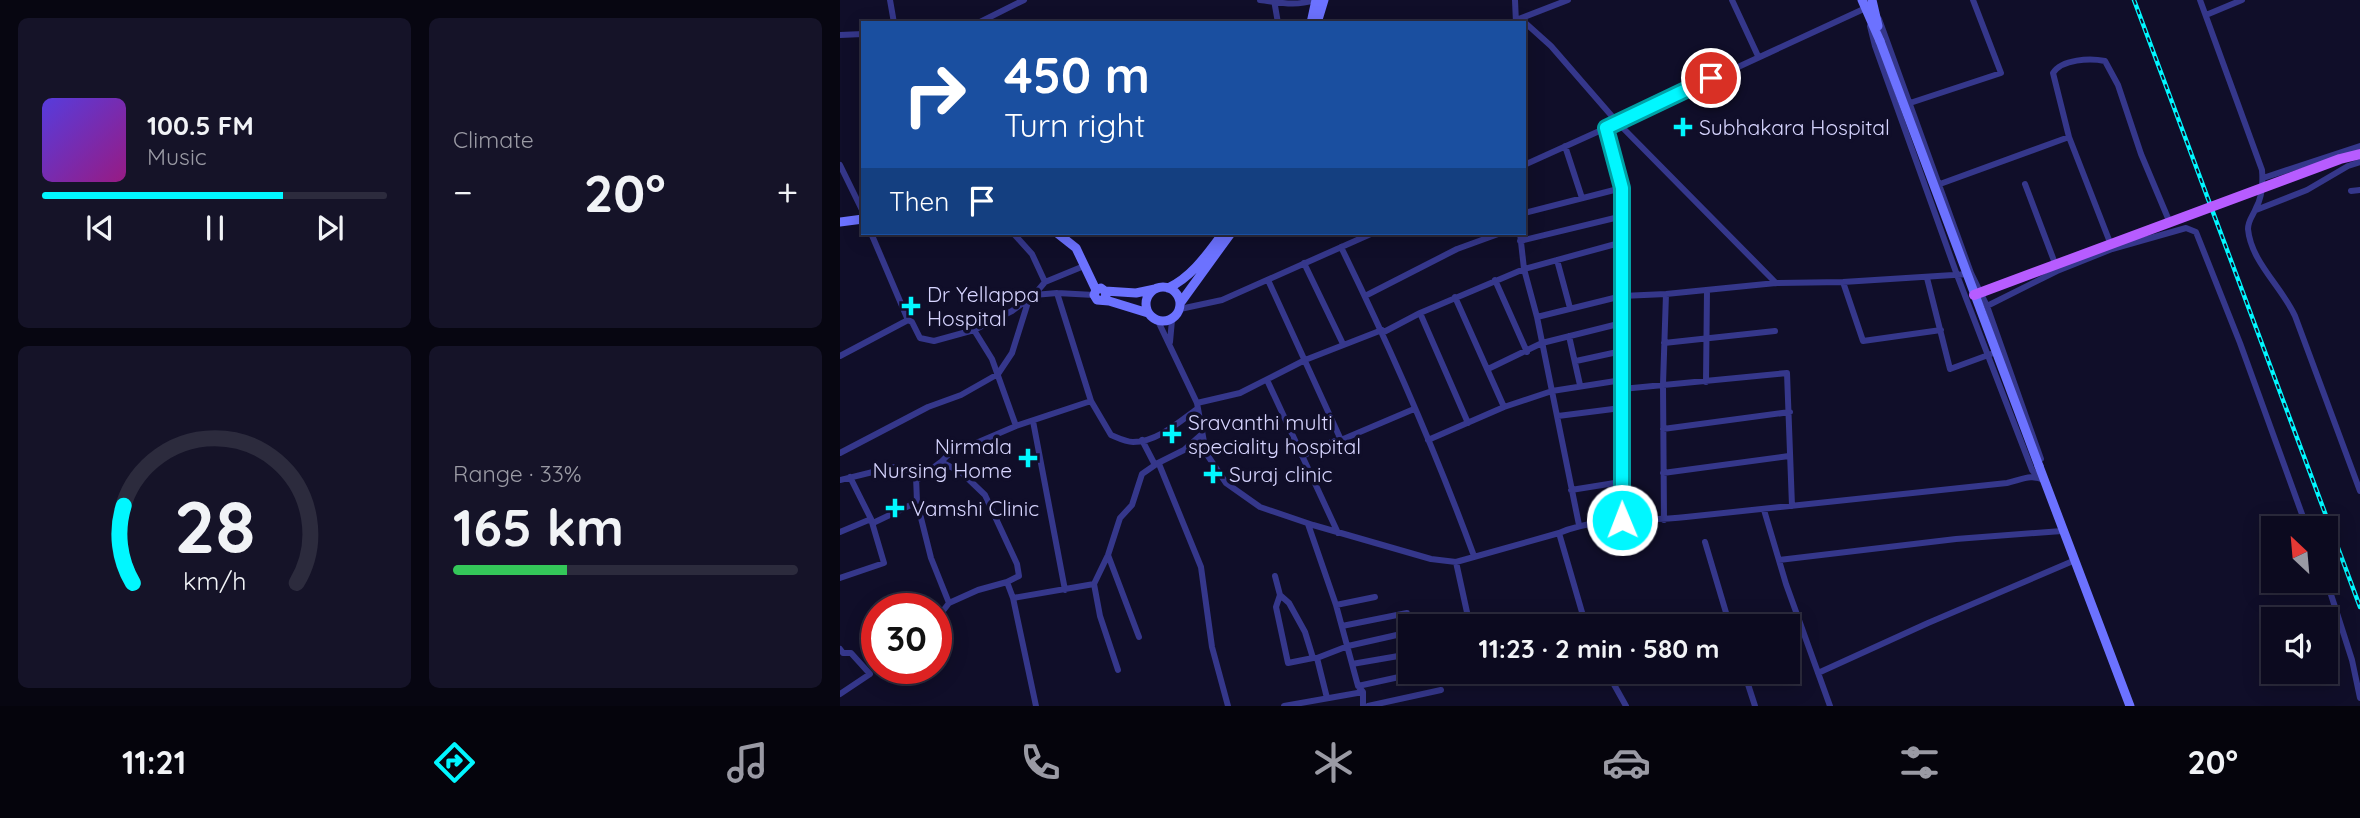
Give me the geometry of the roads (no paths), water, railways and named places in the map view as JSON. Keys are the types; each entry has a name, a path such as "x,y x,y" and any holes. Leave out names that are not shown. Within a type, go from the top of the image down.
{"main road":[{"path":"1311,21 1315,0"},
{"path":"1318,21 1324,0"},
{"path":"1868,3 2039,466 2041,479 2130,706"},
{"path":"1974,295 2340,159 2360,154"},
{"path":"840,222 861,219"},
{"path":"1060,235 1076,248 1099,294 1148,313 1158,321 1171,320 1230,235"},
{"path":"1099,294 1136,293 1168,288 1191,272 1221,235"},
{"path":"1168,288 1174,291 1180,306"},
{"path":"1148,313 1146,300 1154,289"}],"street":[{"path":"890,0 894,21"},
{"path":"982,21 1024,0"},
{"path":"1260,0 1275,0 1285,5 1304,4 1315,0"},
{"path":"1275,0 1278,21"},
{"path":"1514,0 1518,21 1568,0"},
{"path":"1732,0 1758,56"},
{"path":"1910,103 2001,73 1973,0"},
{"path":"2200,0 2263,178 2256,210 2251,216 2248,229 2256,253 2295,316 2360,491"},
{"path":"2206,15 2242,0"},
{"path":"1526,164 1868,3"},
{"path":"1868,3 1910,103 1971,273 1987,306 2043,465 2041,479"},
{"path":"1868,3 1875,46 1957,275 2032,470 2041,479"},
{"path":"1526,27 1551,46 1617,122 1776,283"},
{"path":"840,35 861,34"},
{"path":"2112,249 2069,137 2053,73 2060,65 2091,59 2105,61 2118,85 2137,142 2173,231"},
{"path":"1606,128 1622,188 1622,520"},
{"path":"1940,184 2069,137"},
{"path":"1565,146 1582,198"},
{"path":"2263,178 2360,146"},
{"path":"2256,210 2307,190 2360,162"},
{"path":"840,165 861,208"},
{"path":"2025,184 2057,271"},
{"path":"1526,212 1622,188"},
{"path":"2351,191 2360,190"},
{"path":"1520,241 1623,216"},
{"path":"1987,306 2057,271 2112,249 2191,228 2199,237 2241,343 2303,516"},
{"path":"872,235 908,320 912,322 920,338 934,341 974,330 1012,311 1045,282 1084,266"},
{"path":"1015,235 1032,254 1045,282"},
{"path":"1180,306 1210,304 1366,235"},
{"path":"1365,296 1457,249 1496,235"},
{"path":"1520,235 1524,269 1537,317 1579,525"},
{"path":"1057,293 1091,401 1111,435 1132,442 1172,428 1197,406 1240,393 1305,360 1382,331 1495,280 1524,269 1623,242"},
{"path":"1341,247 1382,331 1453,499 1474,556"},
{"path":"1557,260 1570,308"},
{"path":"1304,263 1343,344"},
{"path":"1537,317 1622,296 1776,283 1927,278 1971,273"},
{"path":"1927,278 1950,369 2002,350"},
{"path":"1268,280 1340,438"},
{"path":"1495,280 1527,352"},
{"path":"1843,282 1863,341 1941,330"},
{"path":"1706,382 1707,290"},
{"path":"1031,297 1057,293 1099,294"},
{"path":"1664,520 1663,384 1666,294"},
{"path":"840,453 998,374 1012,353 1031,297"},
{"path":"1455,297 1504,407"},
{"path":"1420,313 1468,423"},
{"path":"840,356 908,320"},
{"path":"1170,347 1171,320"},
{"path":"1158,321 1197,406 1206,453 1226,483 1260,507 1308,524 1431,559 1456,562 1579,525 1622,520 1664,520 2041,479"},
{"path":"1488,369 1542,343 1622,323"},
{"path":"974,330 998,374 1016,426"},
{"path":"1664,344 1775,331"},
{"path":"1569,336 1580,385"},
{"path":"1576,361 1622,351"},
{"path":"1622,389 1787,373 1792,506"},
{"path":"1267,380 1338,533"},
{"path":"1428,440 1504,407 1552,391 1622,380"},
{"path":"916,474 917,480 948,455 1016,426 1091,401"},
{"path":"1558,416 1621,408"},
{"path":"1302,456 1414,409"},
{"path":"1663,429 1790,412"},
{"path":"1033,421 1065,590"},
{"path":"1118,670 1100,615 1094,584 1108,555 1120,518 1132,505 1142,474 1184,450 1202,434"},
{"path":"1142,440 1157,464 1200,567 1212,647 1228,706"},
{"path":"1663,473 1789,456"},
{"path":"941,462 961,472 985,495 1017,564 1019,576 952,602"},
{"path":"840,480 892,467 905,475 916,474"},
{"path":"916,474 917,502 931,558 945,593"},
{"path":"840,578 884,563 872,521 850,477"},
{"path":"1572,490 1621,482"},
{"path":"840,532 917,502"},
{"path":"1764,510 1797,614"},
{"path":"1308,524 1366,706 1441,690"},
{"path":"1779,560 1956,539 2062,531"},
{"path":"1559,533 1583,614"},
{"path":"1704,542 1726,614"},
{"path":"1108,555 1139,637"},
{"path":"1818,673 2073,561"},
{"path":"1456,562 1467,614"},
{"path":"1275,576 1280,594 1289,603 1305,632 1327,698"},
{"path":"1007,582 1013,598 1036,706"},
{"path":"1013,598 1094,584"},
{"path":"2330,593 2352,660 2360,698"},
{"path":"1280,594 1276,607 1288,663 1398,635"},
{"path":"1336,605 1375,597"},
{"path":"1342,626 1408,613"},
{"path":"1800,623 1830,706"},
{"path":"840,649 843,653 851,653 861,664"},
{"path":"1352,664 1398,656"},
{"path":"1284,706 1327,698 1398,679"},
{"path":"840,694 861,680"},
{"path":"1613,684 1626,706"},
{"path":"1748,684 1755,706"}],"railway":[{"path":"2134,0 2360,607"}],"place":[{"name":"Subhakara Hospital","path":"1683,127"},
{"name":"Dr Yellappa Hospital","path":"911,306"},
{"name":"Sravanthi multi speciality hospital","path":"1172,434"},
{"name":"Nirmala Nursing Home","path":"1028,458"},
{"name":"Suraj clinic","path":"1213,474"},
{"name":"Vamshi Clinic","path":"895,508"}]}
